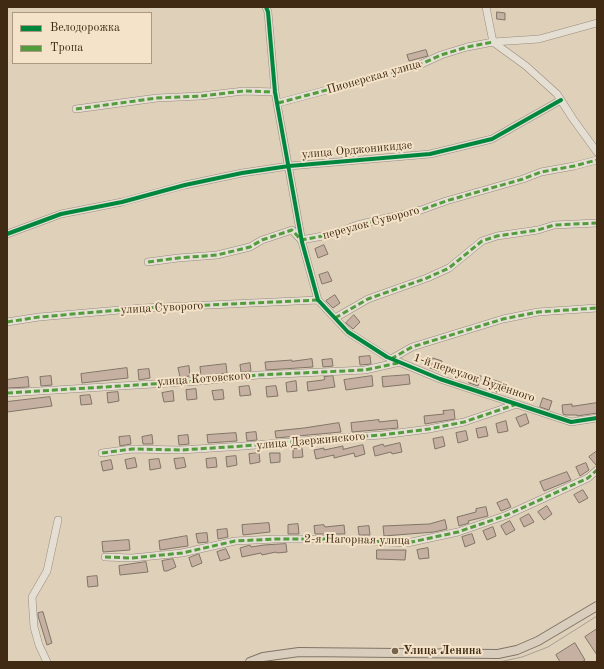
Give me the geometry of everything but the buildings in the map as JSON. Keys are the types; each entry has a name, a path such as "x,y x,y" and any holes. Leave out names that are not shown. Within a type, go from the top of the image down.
{"main road":[{"path":"250,662 263,657 299,652 498,654 516,650 538,641 597,606"}],"street":[{"path":"266,7 268,12 275,92 302,240 318,300"},
{"path":"486,7 493,42 526,66 557,94 597,152"},
{"name":"Пионерская улица","path":"278,103 417,66 441,55 467,47 493,42 539,39 597,23"},
{"path":"76,109 157,98 202,96 244,91 275,92"},
{"name":"улица Орджоникидзе","path":"7,234 60,214 122,202 185,185 242,174 289,166 430,154 492,139 561,100"},
{"name":"переулок Суворого","path":"302,240 334,234 357,225 421,210 541,172 597,160"},
{"path":"335,318 368,299 427,278 449,268 482,241 498,236 538,230 554,225 597,223"},
{"path":"148,262 217,255 250,247 262,240 292,230 302,240"},
{"name":"1-й переулок Будённого","path":"318,300 348,332 391,359 440,379 571,422 597,418"},
{"name":"улица Суворого","path":"7,322 39,317 142,308 318,300"},
{"path":"391,359 412,347 503,319 538,312 597,308"},
{"name":"улица Котовского","path":"7,393 201,381 258,375 365,370 400,362"},
{"name":"улица Дзержинского","path":"102,453 132,449 181,450 244,446 382,435 428,429 464,422 517,404"},
{"name":"2-я Нагорная улица","path":"105,557 132,558 182,553 235,541 275,538 407,543 458,532 507,515 588,478 597,470"},
{"path":"47,662 39,645 34,627 32,597 47,571 58,520"}],"tram line":[{"path":"499,662 522,657 548,647 597,616"}],"marked path":[{"path":"278,103 417,66 441,55 467,47 493,42"},
{"path":"76,109 157,98 201,96 244,91 275,92"},
{"path":"148,262 217,255 250,247 262,240 292,230 301,240 334,234 357,225 421,210 446,201 523,179 541,172 597,160"},
{"path":"335,318 368,299 427,278 449,268 482,241 497,236 538,230 554,225 597,223"},
{"path":"7,322 39,317 143,308 318,300"},
{"path":"391,359 412,347 503,319 538,312 597,308"},
{"path":"7,393 201,381 258,375 365,370 398,363"},
{"path":"102,453 132,449 181,450 244,446 382,435 429,429 464,422 517,404"},
{"path":"105,557 132,558 182,553 235,541 275,539 333,539 407,543 458,532 507,515 588,478 597,470"}],"cycle path":[{"path":"266,7 268,12 275,92 302,242 318,300 348,332 387,357 440,379 571,422 597,418"},
{"path":"7,234 61,214 122,202 185,185 242,173 289,166 430,154 492,139 561,100"}],"place":[{"name":"Улица Ленина","path":"395,651"}]}
